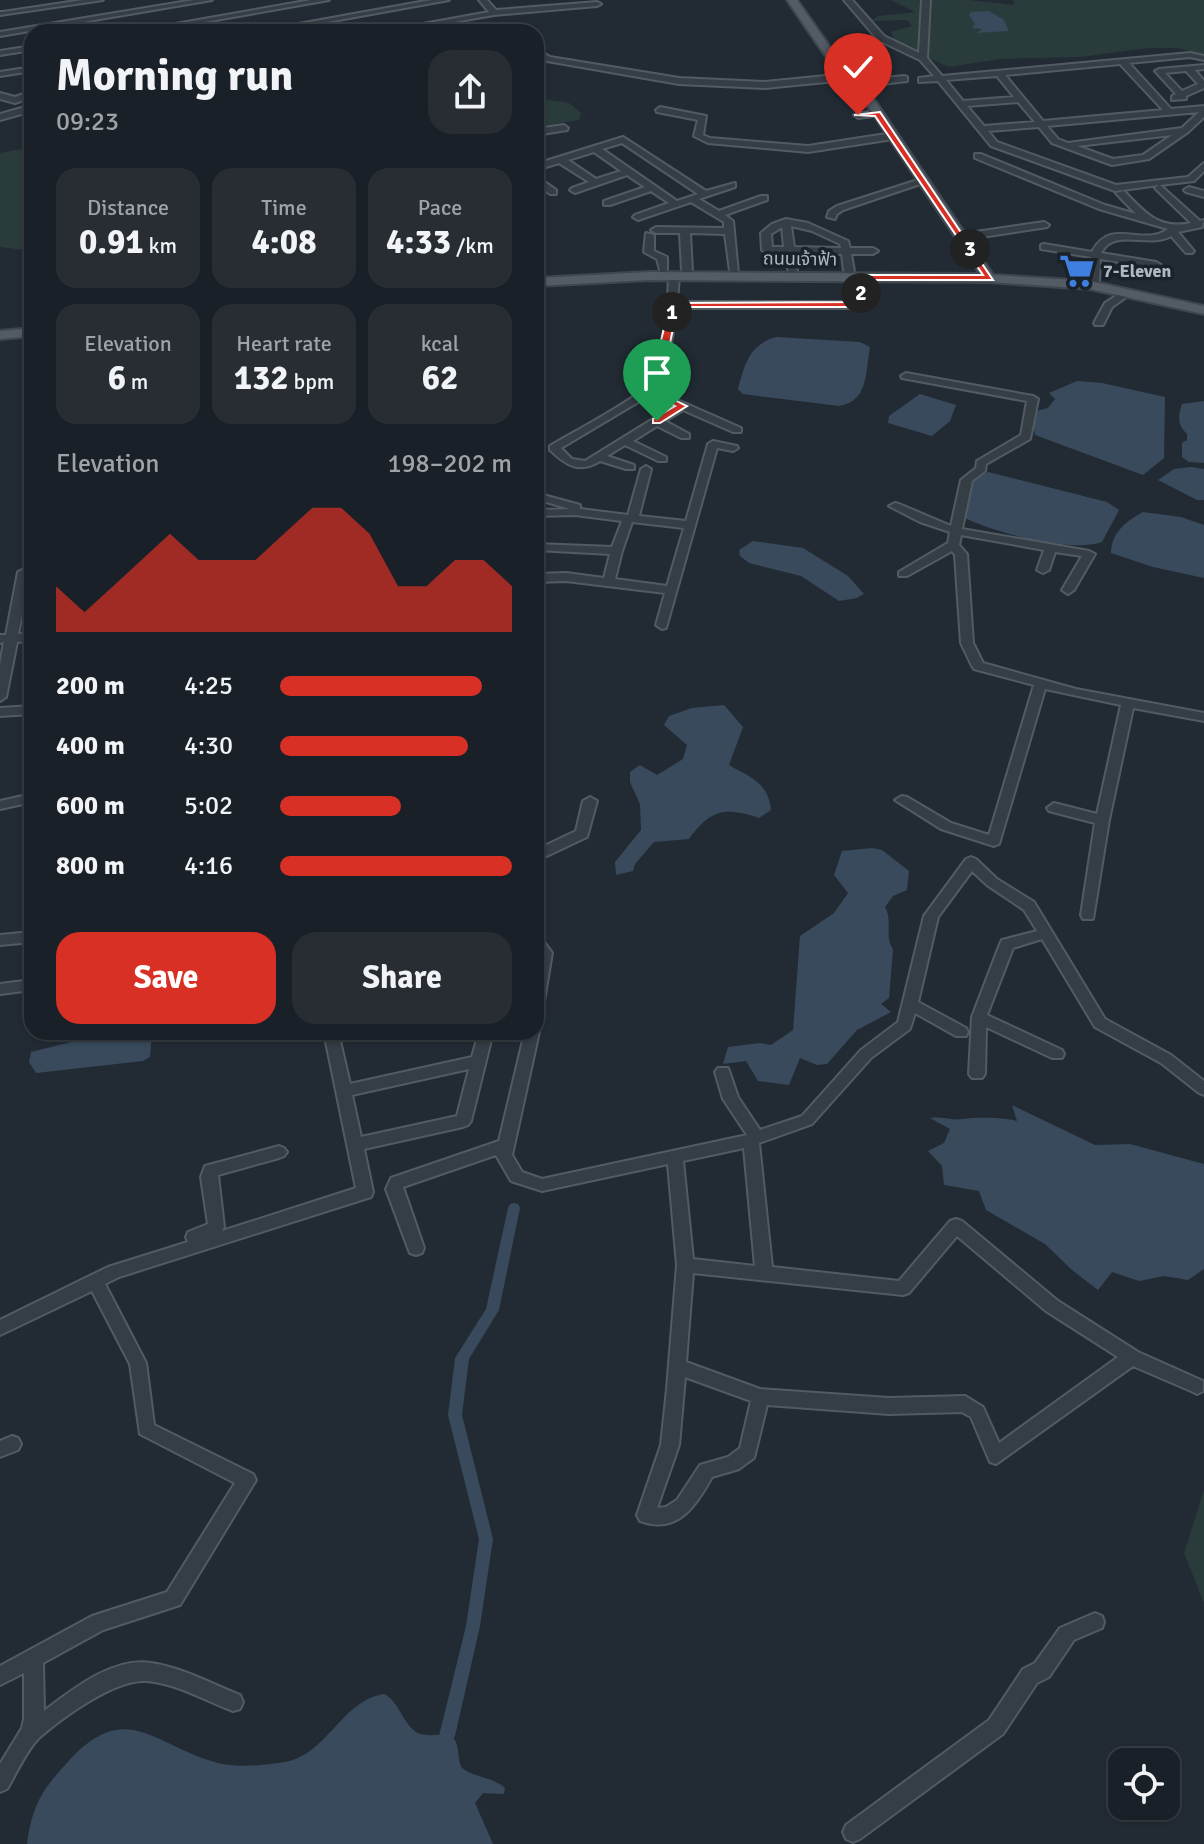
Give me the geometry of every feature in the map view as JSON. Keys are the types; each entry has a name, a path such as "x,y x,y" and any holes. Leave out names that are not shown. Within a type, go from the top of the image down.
{"main road":[{"path":"792,0 819,30"},
{"path":"802,0 819,30 988,275"},
{"name":"ถนนเจ้าฟ้า","path":"544,280 735,271 854,274"},
{"name":"ถนนเจ้าฟ้า","path":"675,273 988,275 1094,281 1204,307"},
{"name":"ถนนเจ้าฟ้า","path":"988,275 1090,285 1204,307"},
{"path":"0,335 24,333"}],"street":[{"path":"6,0 0,32 24,28"},
{"path":"3,14 99,0"},
{"path":"46,24 165,3 208,0"},
{"path":"202,24 325,0"},
{"path":"373,0 394,24"},
{"path":"305,24 445,0"},
{"path":"483,0 494,13"},
{"path":"848,0 881,38 923,58 994,144 1115,188 1157,186 1191,179 1204,166"},
{"path":"923,58 927,1"},
{"path":"437,24 494,13 596,2"},
{"path":"165,3 179,24"},
{"path":"0,53 24,49"},
{"path":"544,56 547,59 679,81 765,85 905,81 914,77 922,80 1190,55 1204,58"},
{"path":"1123,62 1170,113"},
{"path":"1183,97 1159,71 1204,67"},
{"path":"1159,99 1183,97 1203,85 1189,69"},
{"path":"0,74 24,70"},
{"path":"1000,74 1055,141 1112,162 1137,161 1185,130 1204,110"},
{"path":"0,96 15,100 24,97"},
{"path":"963,104 1020,99"},
{"path":"0,117 24,110"},
{"path":"660,110 703,118 698,136 708,140 808,149 893,136"},
{"path":"983,129 1204,110"},
{"path":"858,115 878,113"},
{"path":"544,131 564,128"},
{"path":"1067,145 1185,130"},
{"path":"544,164 623,140 705,194"},
{"path":"595,149 676,204"},
{"path":"978,156 1102,207 1174,230 1189,251"},
{"path":"560,159 596,183"},
{"path":"1137,161 1157,186 1202,224"},
{"path":"575,190 628,171"},
{"path":"832,217 832,213 840,208 924,181"},
{"path":"544,185 553,192"},
{"path":"638,217 732,185"},
{"path":"607,203 652,188"},
{"path":"1189,190 1204,194"},
{"path":"1121,193 1148,221"},
{"path":"718,215 764,198"},
{"path":"692,199 728,221 735,271"},
{"path":"786,222 792,271"},
{"path":"673,305 860,305 854,274 846,250 845,243 802,224 786,222 766,233 767,250 790,251 846,250 873,251"},
{"path":"1094,281 1096,253 1102,242 1113,237 1160,239 1174,230 1202,224"},
{"path":"962,237 1044,225"},
{"path":"682,406 587,464 569,462 554,448 649,391 664,349 673,305 675,273 685,231"},
{"path":"675,273 662,257 649,252 652,233 728,231"},
{"path":"1044,247 1156,265"},
{"path":"1099,323 1108,305 1121,297 1120,291"},
{"path":"906,376 1033,399 1026,437 981,463 981,469 967,480 954,530 953,545 961,554 967,643 978,666 1040,685 1204,717"},
{"path":"649,391 737,430"},
{"path":"657,421 685,436"},
{"path":"625,441 662,459"},
{"path":"662,625 713,444 733,448"},
{"path":"599,457 630,467"},
{"path":"609,581 616,551 646,469"},
{"path":"544,498 611,516 690,525"},
{"path":"895,506 954,530 985,534 1011,543 1089,554 1068,590"},
{"path":"544,513 611,516"},
{"path":"903,574 953,545"},
{"path":"544,547 616,551"},
{"path":"1043,570 1050,548"},
{"path":"0,697 6,639 24,572"},
{"path":"544,578 609,581 672,590"},
{"path":"902,800 946,826 994,841 1040,685"},
{"path":"1088,915 1102,820 1128,703"},
{"path":"0,712 24,710"},
{"path":"0,805 24,800"},
{"path":"544,852 582,834 590,801"},
{"path":"1054,808 1102,820"},
{"path":"530,1040 504,1155 517,1177 542,1185 754,1139 807,1120 866,1054 905,1025 931,916 971,862 992,882 1029,906 1100,1023 1166,1059 1204,1089"},
{"path":"977,1074 979,1017 1007,944 1047,933"},
{"path":"0,940 24,938"},
{"path":"0,989 24,986"},
{"path":"910,1004 961,1032"},
{"path":"979,1017 1057,1054"},
{"path":"0,1328 114,1272 365,1192 333,1040"},
{"path":"355,1145 463,1121 484,1040"},
{"path":"344,1091 479,1061"},
{"path":"723,1072 731,1099 754,1139 764,1274"},
{"path":"416,1248 394,1189 397,1183 507,1145"},
{"path":"114,1272 126,1259 215,1228 209,1177 211,1170 279,1152"},
{"path":"675,1155 685,1265 677,1366 670,1445 646,1515 661,1519 672,1516 689,1499 706,1471 733,1463 748,1452 760,1397"},
{"path":"685,1265 903,1288 956,1226 1052,1306 1132,1357 1197,1386"},
{"path":"0,1676 99,1622 173,1599 247,1480 146,1429 138,1363 95,1281"},
{"path":"677,1366 760,1397 889,1406 965,1404 977,1412 996,1456 1132,1357"},
{"path":"853,1832 996,1727 1030,1676 1042,1670 1067,1634 1095,1622"},
{"path":"0,1782 31,1732 34,1719 33,1657"},
{"path":"31,1732 102,1684 130,1672 149,1672 233,1702"}],"shaded area":[{"path":"891,0 969,0 1013,5 1015,2 1012,0 1204,0 1204,55 1178,48 1149,48 1080,57 1001,59 948,67 895,42 891,32 912,26 907,20 870,21 879,16 915,12"},
{"path":"544,99 569,103 581,113 579,120 544,126"},
{"path":"24,148 24,250 0,247 0,153"},
{"path":"1204,1490 1204,1603 1184,1553"}],"water":[{"path":"989,11 1004,20 1009,31 977,33 982,29 972,28 975,24 969,15 971,12"},
{"path":"776,337 860,342 870,347 861,392 849,403 839,406 743,394 738,389 754,350"},
{"path":"1077,381 1102,383 1165,397 1164,458 1143,475 1035,435 1033,423 1036,411 1048,408 1055,399 1049,393"},
{"path":"920,394 956,405 950,421 932,436 888,423 889,416"},
{"path":"1204,401 1204,463 1189,462 1182,457 1182,443 1187,440 1187,434 1179,416 1182,404"},
{"path":"1174,469 1204,469 1204,500 1197,500 1158,480"},
{"path":"988,472 1107,502 1119,510 1102,542 1088,545 1033,540 995,530 965,518 973,479"},
{"path":"1143,512 1181,517 1204,525 1204,578 1153,567 1111,553 1114,539 1121,528"},
{"path":"753,541 803,548 848,576 864,594 839,601 801,576 749,563 740,556 739,550"},
{"path":"724,705 743,727 729,765 762,787 767,793 771,810 759,818 737,812 712,816 689,839 654,842 635,864 633,871 616,875 615,862 641,830 640,804 630,782 630,772 640,765 657,775 683,759 687,745 664,725 669,716 692,708"},
{"path":"882,850 909,871 907,890 893,896 885,907 893,949 889,998 881,1004 891,1012 857,1030 827,1064 817,1065 800,1058 789,1085 758,1081 746,1061 723,1064 728,1047 760,1043 771,1045 793,1030 800,936 834,913 848,893 834,875 842,851"},
{"path":"80,1040 151,1040 150,1057 143,1061 36,1073 29,1062 31,1052"},
{"path":"1012,1105 1095,1145 1130,1144 1204,1164 1204,1269 1188,1280 1164,1276 1139,1281 1112,1272 1098,1290 1045,1244 986,1210 979,1191 944,1185 942,1166 928,1151 944,1143 950,1129 930,1118 1017,1121"},
{"path":"384,1694 416,1732 453,1738 462,1768 505,1788 504,1794 483,1793 475,1803 493,1844 27,1844 35,1810 50,1783 87,1744 106,1733 123,1729 140,1732 225,1765 278,1763 300,1757 324,1739 357,1706 369,1698"}],"waterway":[{"path":"447,1736 473,1626 486,1539 455,1415 462,1358 492,1310 514,1208"}],"place":[{"name":"7-Eleven","path":"1077,271"}],"route":[{"path":"657,421 682,406 649,391 664,349 673,305 860,305 860,277 989,278 878,113 858,115"}]}
